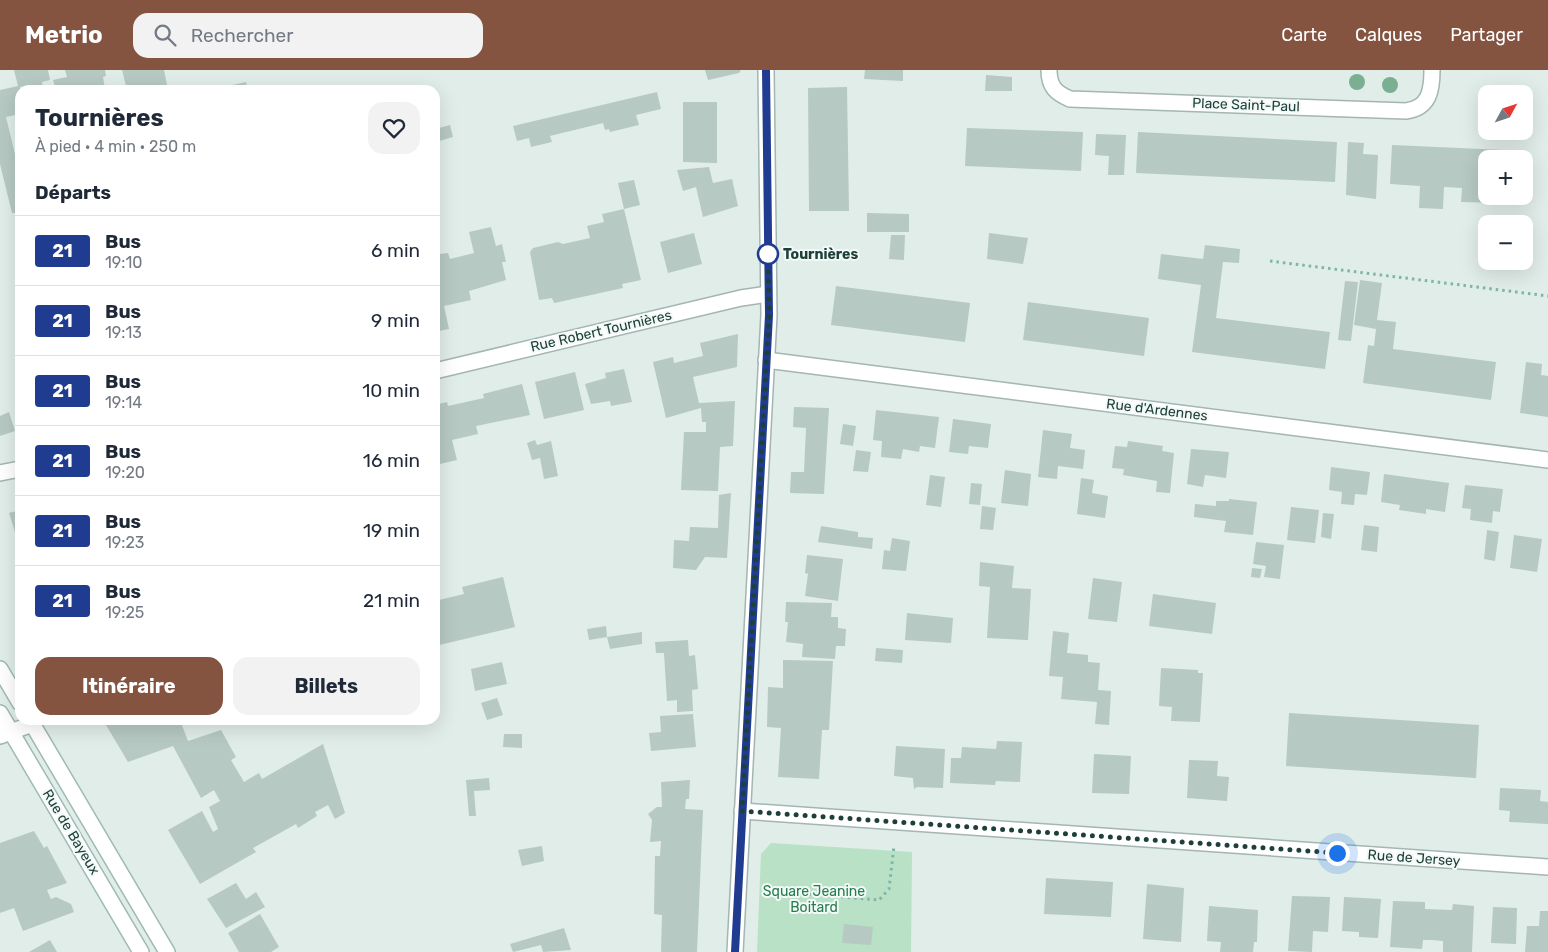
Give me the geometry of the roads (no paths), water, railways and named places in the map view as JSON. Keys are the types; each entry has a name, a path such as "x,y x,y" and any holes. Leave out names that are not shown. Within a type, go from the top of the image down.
{"street":[{"path":"735,952 766,360 768,294 766,70"},
{"name":"Place Saint-Paul","path":"1049,70 1052,87 1057,93 1070,99 1406,111 1416,110 1428,97 1432,87 1432,70"},
{"name":"Rue Robert Tournières","path":"440,370 741,298 768,294"},
{"name":"Rue d'Ardennes","path":"766,360 1548,460"},
{"path":"0,474 15,470"},
{"path":"0,669 15,694"},
{"name":"Rue de Bayeux","path":"0,713 6,734 141,952"},
{"path":"6,734 25,725"},
{"name":"Rue de Bayeux","path":"33,725 167,952"},
{"name":"Rue de Jersey","path":"742,811 1548,868"}],"place":[{"name":"Tournières","path":"768,254"}],"park label":[{"name":"Square Jeanine Boitard","path":"814,900"}]}
